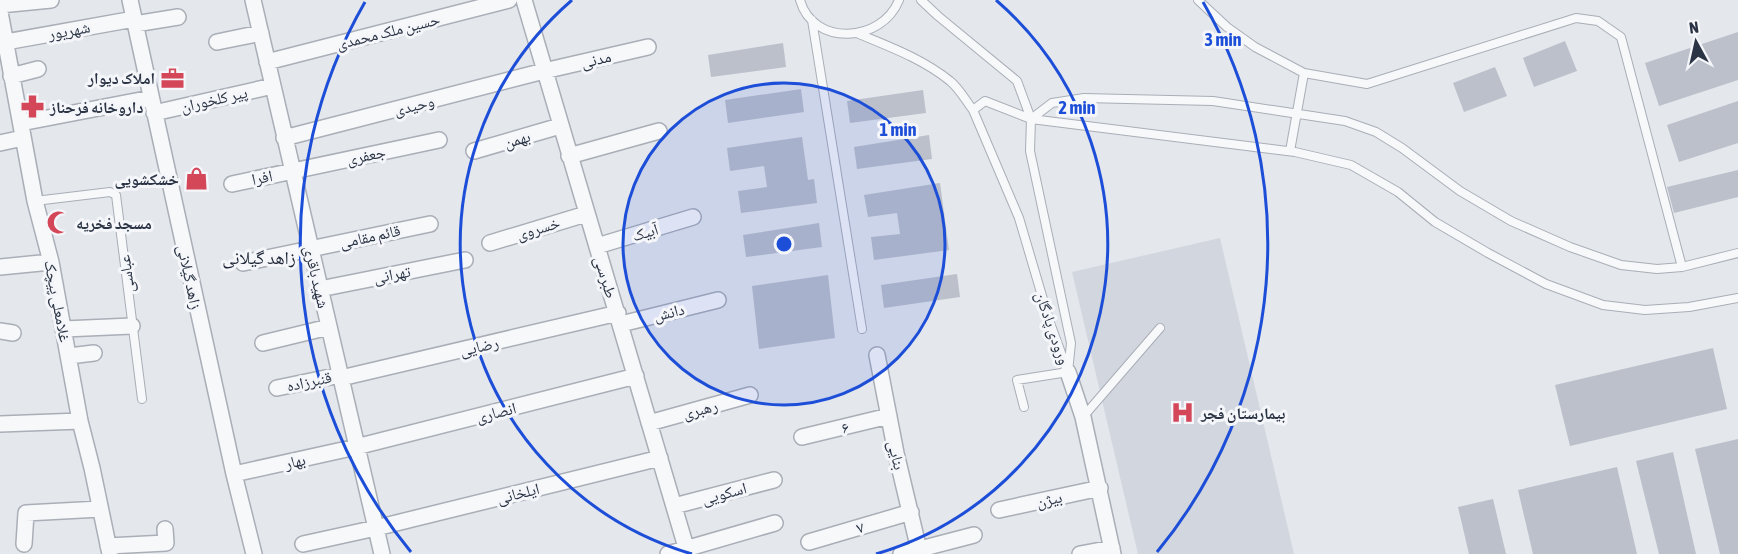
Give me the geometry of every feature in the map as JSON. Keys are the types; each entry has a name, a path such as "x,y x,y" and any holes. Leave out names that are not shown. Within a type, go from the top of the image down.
{"street":[{"path":"0,5 51,0"},
{"name":"زاهد گیلانی","path":"130,0 234,474 254,554"},
{"name":"شهید باقری","path":"253,0 382,554"},
{"name":"حسین ملک محمدی","path":"267,62 509,0"},
{"name":"طبرسی","path":"524,0 687,551"},
{"name":"غلامعلی پیچک","path":"0,12 2,42 11,76 35,201 51,262 80,421 109,550"},
{"name":"شهریور","path":"2,42 178,17"},
{"path":"217,42 261,33"},
{"name":"مدنی","path":"544,71 648,47"},
{"path":"11,76 38,69"},
{"name":"وحیدی","path":"284,138 544,71"},
{"name":"پیر کلخوران","path":"0,143 22,130 273,86"},
{"name":"بهمن","path":"474,152 560,126"},
{"path":"569,156 659,131"},
{"name":"جعفری","path":"292,171 439,140"},
{"name":"افرا","path":"232,183 292,171"},
{"name":"خسروی","path":"490,243 586,214"},
{"name":"آبیک","path":"597,246 693,217"},
{"name":"قائم مقامی","path":"243,263 430,224"},
{"name":"تهرانی","path":"320,289 465,260"},
{"path":"0,267 51,262"},
{"name":"دانش","path":"619,319 718,300"},
{"name":"رضایی","path":"340,376 619,319"},
{"path":"64,329 132,326"},
{"path":"263,343 329,327"},
{"path":"69,356 94,353"},
{"name":"بنایی","path":"877,355 919,551"},
{"path":"1068,372 1083,417 1112,551 1080,554"},
{"name":"قنبرزاده","path":"277,388 340,376"},
{"name":"انصاری","path":"356,447 636,376"},
{"name":"رهبری","path":"650,423 750,395"},
{"name":"۶","path":"802,437 889,416"},
{"path":"0,424 80,421"},
{"name":"بهار","path":"234,474 356,447"},
{"name":"ایلخانی","path":"303,544 660,458"},
{"name":"اسکویی","path":"674,506 774,480"},
{"name":"بیژن","path":"999,510 1100,488"},
{"path":"24,544 26,513 100,509"},
{"name":"۷","path":"809,542 911,512"},
{"path":"668,554 687,551 775,523"},
{"path":"109,550 166,543 165,529"},
{"path":"901,554 974,535"}],"lane":[{"path":"800,0 812,20 862,329"},
{"path":"859,34 875,28 888,17 899,0"},
{"path":"921,0 1017,81 1031,119"},
{"path":"1198,0 1227,27 1255,47 1304,73 1367,84 1576,18 1598,21 1621,37 1682,267"},
{"name":"ورودی پادگان","path":"812,20 834,32 859,34 930,67 951,82 973,110 1019,218 1050,323 1068,372"},
{"path":"1290,151 1304,73"},
{"path":"1031,119 1052,104 1084,98 1213,101 1345,121 1376,132 1402,148 1460,191 1511,221 1570,247 1621,265 1657,269 1682,267 1738,254"},
{"path":"973,110 985,101 1031,119 1290,151 1351,165 1398,192 1435,222 1488,253 1546,284 1603,305 1645,310 1689,307 1738,298"},
{"name":"ورودی پادگان","path":"1031,119 1030,151 1071,343 1068,372"},
{"name":"عباسی","path":"35,201 110,192 116,195 142,399"},
{"path":"1083,417 1160,328"},
{"path":"1024,407 1017,380 1068,372"}],"shaded area":[{"name":"بیمارستان فجر","path":"1220,238 1294,554 1138,554 1072,272"}],"building":[{"path":"1738,32 1738,80 1659,106 1645,63"},
{"path":"1565,41 1577,71 1534,87 1523,58"},
{"path":"783,43 786,67 711,77 708,55"},
{"path":"1495,67 1507,96 1464,112 1453,83"},
{"path":"801,89 804,112 728,123 725,100"},
{"path":"923,90 926,113 850,123 847,101"},
{"path":"1738,101 1738,143 1679,162 1667,125"},
{"path":"929,135 932,159 857,169 854,147"},
{"path":"802,137 808,180 814,179 817,203 741,213 738,191 767,187 764,166 730,171 727,148"},
{"path":"1738,170 1738,197 1674,213 1667,187"},
{"path":"940,183 949,250 874,260 871,237 900,234 897,213 868,217 864,195"},
{"path":"819,223 822,247 746,257 743,235"},
{"path":"957,274 960,297 884,308 881,285"},
{"path":"828,275 835,338 759,349 752,286"},
{"path":"1713,348 1727,409 1570,446 1555,385"},
{"path":"1738,439 1738,554 1720,554 1695,449"},
{"path":"1673,452 1696,554 1659,554 1636,461"},
{"path":"1617,467 1637,554 1533,554 1518,490"},
{"path":"1493,499 1506,554 1469,554 1458,507"}],"place":[{"name":"املاک دیوار","path":"173,78"},
{"name":"داروخانه فرحناز","path":"32,107"},
{"name":"خشکشویی","path":"197,179"},
{"name":"مسجد فخریه","path":"58,223"},
{"name":"بیمارستان فجر","path":"1183,413"}],"district":[{"name":"زاهد گیلانی","path":"259,257"}]}
